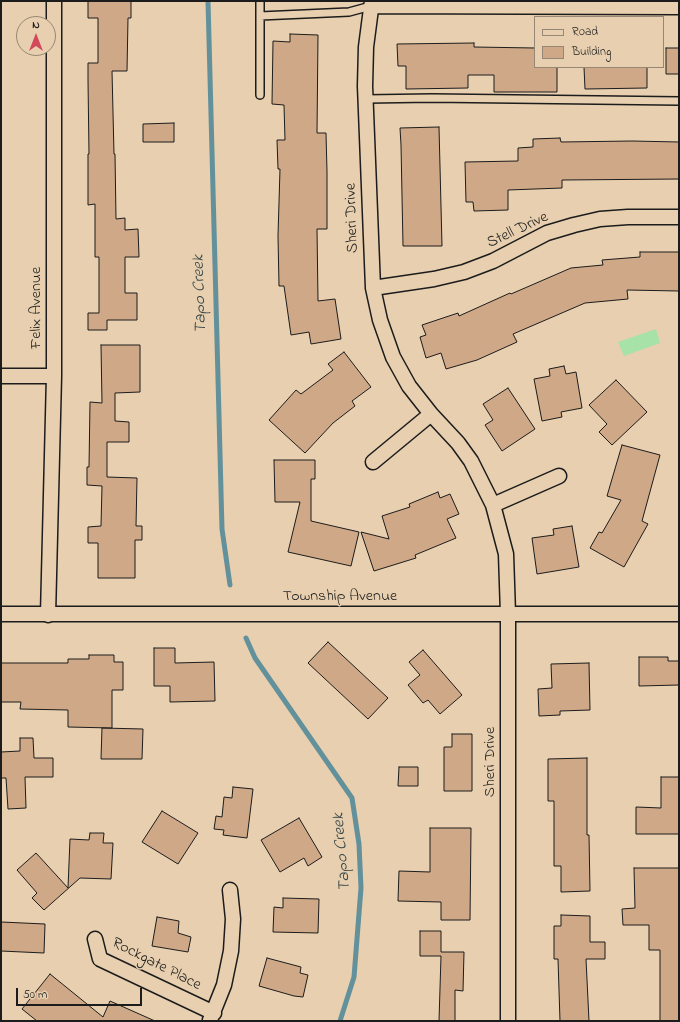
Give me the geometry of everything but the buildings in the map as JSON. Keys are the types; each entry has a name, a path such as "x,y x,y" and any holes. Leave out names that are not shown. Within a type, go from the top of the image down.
{"street":[{"name":"Felix Avenue","path":"48,615 54,376 54,1"},
{"path":"372,4 679,7"},
{"name":"Sheri Drive","path":"372,4 366,48 366,99 373,288 380,320 394,357 410,386 431,414 458,443 471,461 493,504 506,554 508,614 508,1021"},
{"name":"Stell Drive","path":"373,288 434,279 464,272 493,261 548,233 574,225 600,219 628,217 679,217"},
{"path":"1,376 54,376"},
{"path":"373,462 431,414"},
{"path":"493,504 559,476"},
{"name":"Township Avenue","path":"1,614 679,614"},
{"name":"Rockgate Place","path":"94,939 100,959 212,1017 224,985 231,951 233,919 230,890"}],"lane":[{"path":"260,1 260,95"},
{"path":"260,16 349,12 372,4"},
{"path":"366,99 432,98 679,101"}],"green space":[{"path":"656,329 660,343 624,356 618,342"}],"waterway":[{"name":"Tapo Creek","path":"208,1 222,529 230,585"},
{"name":"Tapo Creek","path":"246,638 255,658 352,798 359,844 361,888 354,977 340,1021"}]}
